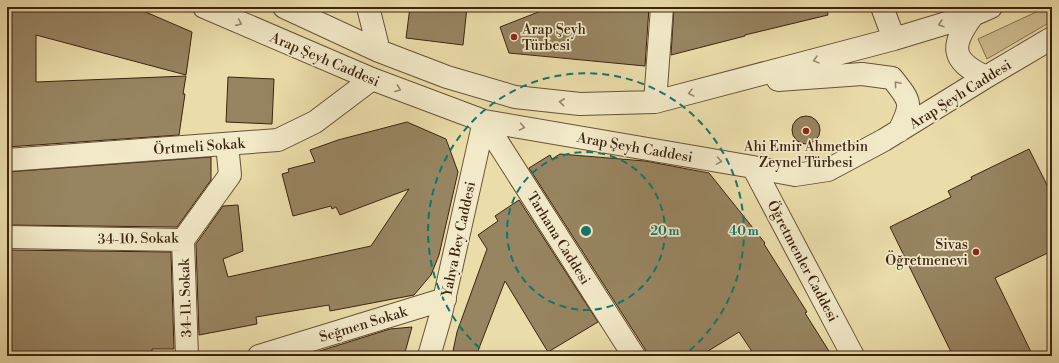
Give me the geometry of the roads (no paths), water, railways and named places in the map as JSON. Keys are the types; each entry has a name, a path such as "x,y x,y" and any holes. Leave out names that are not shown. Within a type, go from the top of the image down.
{"street":[{"name":"Arap Şeyh Caddesi","path":"204,7 372,79 484,121 795,175 828,170 899,131 1052,38"},
{"name":"Arap Şeyh Caddesi","path":"284,7 379,52 447,77 515,97 580,104 655,102 894,39 982,11"},
{"path":"368,7 379,52"},
{"path":"655,102 662,7"},
{"path":"882,7 894,39"},
{"path":"982,11 965,25 956,46 958,58 971,70 986,77"},
{"path":"725,84 862,74 892,78 907,97 909,113 899,131"},
{"name":"Örtmeli Sokak","path":"7,160 278,140 315,122 372,79"},
{"name":"Yahya Bey Caddesi","path":"429,356 445,299 484,121"},
{"name":"Tarhana Caddesi","path":"484,121 634,356"},
{"name":"34-10. Sokak","path":"7,237 183,240 230,175 226,144"},
{"name":"Öğretmenler Caddesi","path":"753,167 853,356"},
{"name":"34-11. Sokak","path":"183,240 187,356"},
{"name":"Seğmen Sokak","path":"259,356 445,299"}],"place":[{"name":"Arap Şeyh Türbesi","path":"514,37"},
{"name":"Ahi Emir Ahmetbin Zeynel Türbesi","path":"806,131"},
{"name":"Sivas Öğretmenevi","path":"976,252"}]}
